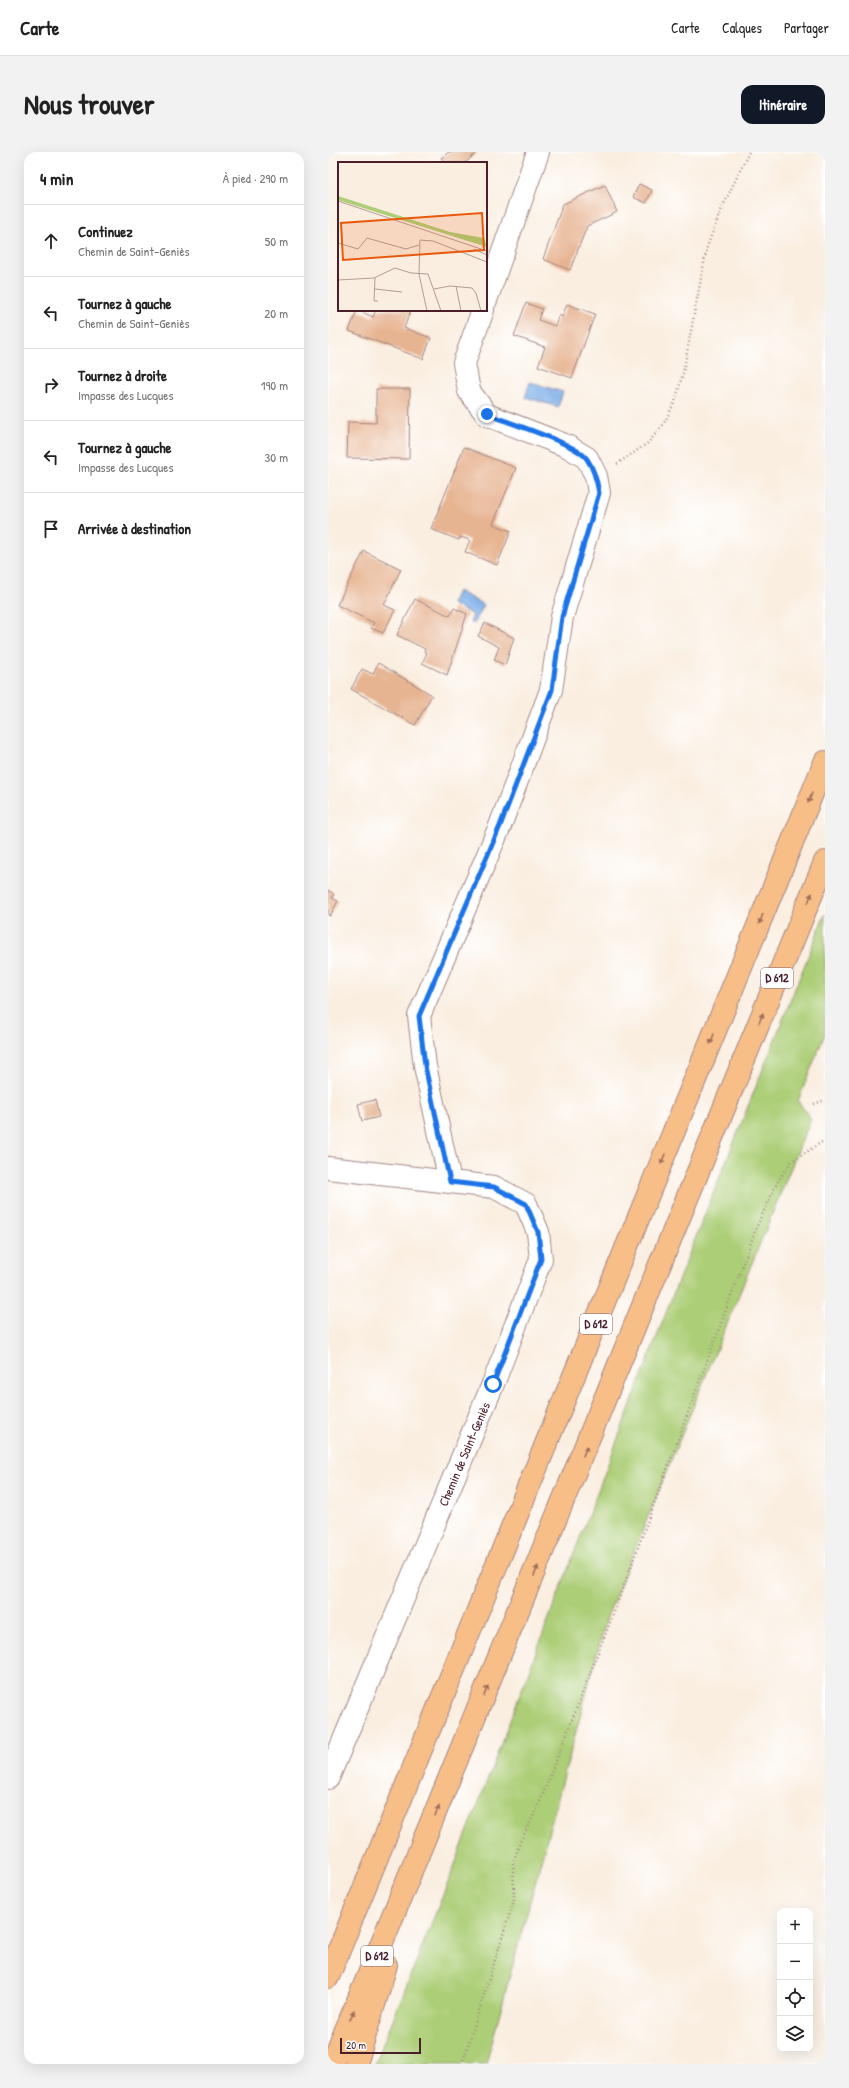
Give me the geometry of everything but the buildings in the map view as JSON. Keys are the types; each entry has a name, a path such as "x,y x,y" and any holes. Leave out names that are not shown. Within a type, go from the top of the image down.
{"highway":[{"name":"D 612","path":"328,1977 825,762"},
{"name":"D 612","path":"332,2064 825,862"},
{"path":"356,2064 422,1847"},
{"path":"328,1962 350,1922"}],"street":[{"path":"487,297 538,152"},
{"path":"450,1182 425,1066 419,1016 500,826 552,690 562,617 599,493 596,476 587,458 567,446 487,414 469,391 464,362 482,311"},
{"name":"Chemin de Saint-Geniès","path":"328,1168 494,1187 526,1204 538,1232 541,1259 493,1384 328,1778"}],"path":[{"path":"596,476 633,455 648,444 663,425 675,402 683,373 707,247 722,208 748,152"},
{"path":"814,1104 825,1100"},
{"path":"462,2064 514,1900 514,1863 520,1842 541,1800 614,1612 757,1226 778,1181 792,1161 825,1140"}],"green space":[{"path":"825,914 825,1034 798,1101 811,1119 607,1617 486,2064 375,2064 449,1880 677,1284"}],"water":[{"path":"530,382 563,392 558,407 525,397"},
{"path":"458,591 484,605 474,624 470,622 473,615 452,604"}],"route":[{"path":"487,414 567,446 587,458 596,476 599,493 562,617 552,690 500,826 419,1016 425,1066 450,1182 494,1187 526,1204 538,1232 541,1259 493,1384"}]}
